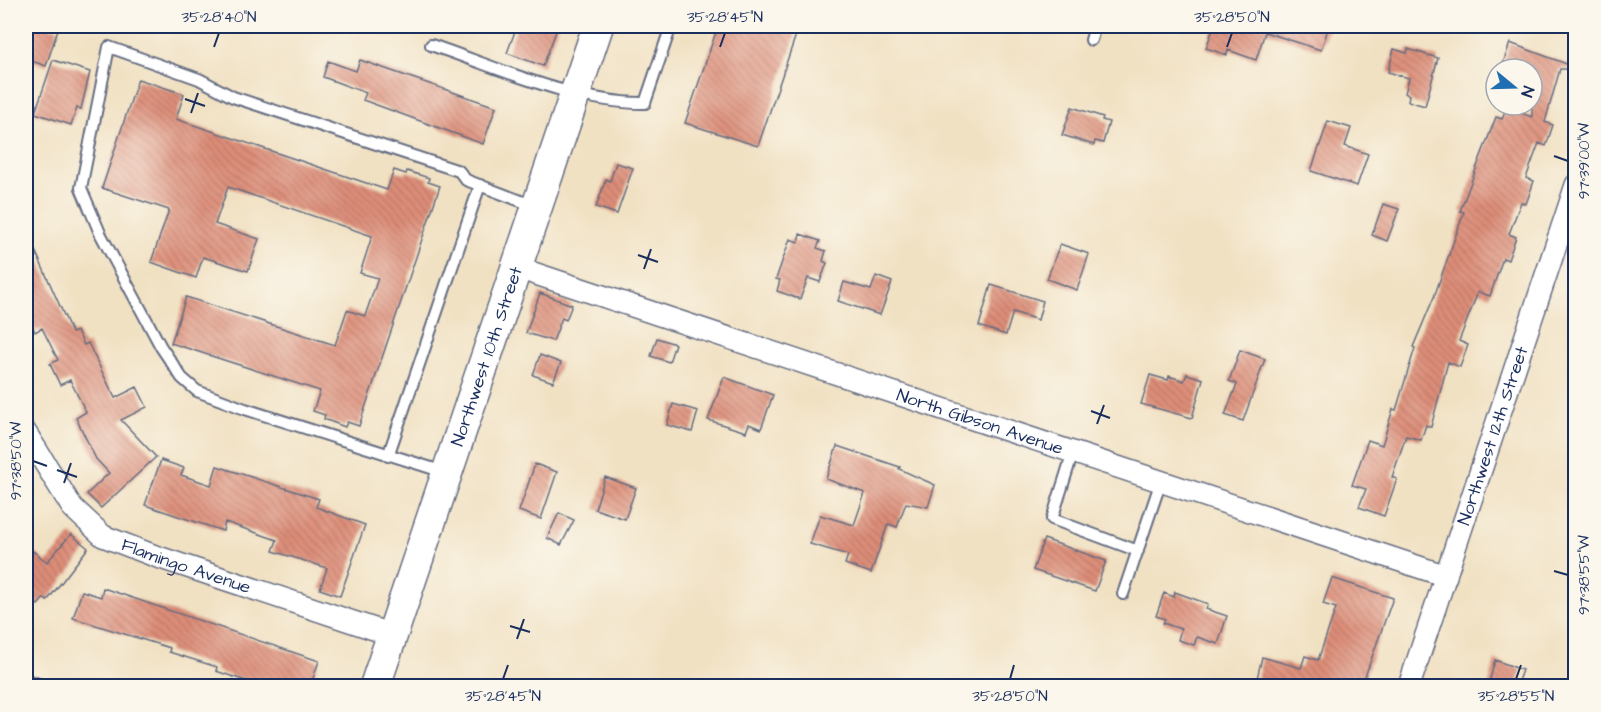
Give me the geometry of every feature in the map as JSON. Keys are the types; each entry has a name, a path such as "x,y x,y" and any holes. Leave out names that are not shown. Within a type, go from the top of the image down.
{"main road":[{"name":"Northwest 10th Street","path":"375,687 598,26"}],"street":[{"name":"Northwest 12th Street","path":"1410,687 1574,192"},
{"name":"North Gibson Avenue","path":"515,267 1446,576"},
{"name":"Flamingo Avenue","path":"27,439 72,507 103,536 155,556 392,635"}],"lane":[{"path":"431,45 575,93 619,103 645,103 671,26"},
{"path":"1091,40 1095,26"},
{"path":"448,473 388,456 197,391 182,378 161,347 100,233 81,188 109,47 199,79 233,97 459,171 466,180 537,207"},
{"path":"388,456 480,185"},
{"path":"1073,452 1052,519 1138,551"},
{"path":"1123,594 1161,481"},
{"path":"26,680 44,687"}],"building":[{"path":"26,26 47,26 58,29 46,66 26,59"},
{"path":"517,26 558,26 543,66 507,53"},
{"path":"718,26 799,26 758,146 685,123"},
{"path":"1214,26 1329,26 1321,50 1265,32 1256,60 1228,50 1227,55 1206,48"},
{"path":"1510,43 1575,67 1575,69 1560,69 1545,122 1553,125 1546,146 1539,143 1526,178 1534,181 1526,204 1521,202 1509,234 1516,237 1508,260 1503,258 1490,296 1478,292 1459,341 1468,345 1460,367 1448,362 1431,427 1426,425 1421,440 1406,436 1392,477 1397,479 1384,516 1359,507 1366,489 1352,485 1368,440 1382,445 1393,409 1396,410 1415,348 1413,347 1434,297 1464,212 1460,211 1496,117 1502,119 1503,117 1544,117 1544,57 1505,57"},
{"path":"1394,49 1407,53 1408,49 1438,58 1425,106 1408,101 1409,95 1405,93 1409,78 1388,72"},
{"path":"53,60 90,72 81,109 77,108 71,125 35,113"},
{"path":"360,60 496,107 483,144 363,100 366,93 323,77 328,61 356,71"},
{"path":"138,79 184,94 176,119 387,190 394,170 406,174 407,171 429,178 428,182 440,186 359,426 347,422 345,427 324,419 325,415 313,411 320,391 171,343 186,297 335,345 347,310 365,316 378,278 360,273 372,236 228,187 215,224 259,239 248,271 203,257 196,278 151,262 169,210 102,188"},
{"path":"1072,107 1103,117 1102,120 1109,122 1103,143 1095,141 1094,145 1062,135"},
{"path":"1328,121 1351,128 1345,146 1368,154 1357,186 1311,171"},
{"path":"616,163 633,168 617,214 596,207 606,179 610,181"},
{"path":"1383,204 1399,209 1387,241 1372,235"},
{"path":"26,230 72,333 77,331 84,345 88,343 115,398 137,387 147,407 121,420 156,457 101,508 87,494 109,473 96,459 76,418 86,412 70,380 60,385 50,364 58,360 42,328 35,332 26,312"},
{"path":"800,234 820,241 817,248 826,251 823,261 827,263 820,282 808,278 800,299 777,291 780,280 776,279 790,239 798,242"},
{"path":"1060,244 1089,254 1077,290 1047,279"},
{"path":"876,276 892,282 880,315 838,301 844,282 871,290"},
{"path":"991,285 1043,301 1038,320 1013,312 1006,335 979,326"},
{"path":"540,293 572,305 566,320 562,318 553,341 526,333"},
{"path":"657,338 675,344 669,362 651,356"},
{"path":"1240,350 1265,359 1243,421 1225,415 1237,384 1229,381"},
{"path":"540,355 561,363 553,382 533,375"},
{"path":"1187,374 1203,379 1192,418 1141,404 1150,375 1168,380 1169,376 1184,381"},
{"path":"724,377 773,395 761,429 749,424 746,432 708,420"},
{"path":"673,404 698,411 692,432 667,425"},
{"path":"837,446 900,467 899,469 935,485 928,507 906,503 897,527 888,524 871,573 845,564 848,555 810,544 820,515 854,525 865,493 826,479"},
{"path":"161,460 184,468 181,475 211,485 217,466 319,499 316,507 365,525 340,596 320,589 327,568 273,551 277,540 225,522 223,531 145,505"},
{"path":"535,464 557,472 541,519 519,511"},
{"path":"605,477 636,488 625,519 595,509"},
{"path":"559,513 574,520 561,545 547,538"},
{"path":"71,534 88,548 47,601 44,598 38,605 26,595 26,560 33,551 47,562"},
{"path":"1044,539 1106,561 1095,591 1033,570"},
{"path":"1332,578 1393,598 1362,685 1347,680 1345,687 1255,687 1262,657 1301,668 1305,656 1318,660 1336,608 1323,604"},
{"path":"103,588 319,661 310,687 272,687 260,682 258,685 216,671 217,667 169,652 170,648 73,618 82,591 101,597"},
{"path":"1175,592 1208,604 1206,609 1227,616 1218,644 1197,637 1194,645 1178,640 1181,629 1163,623 1165,619 1156,616 1164,593 1174,597"},
{"path":"1495,660 1522,670 1516,687 1488,687"}]}
